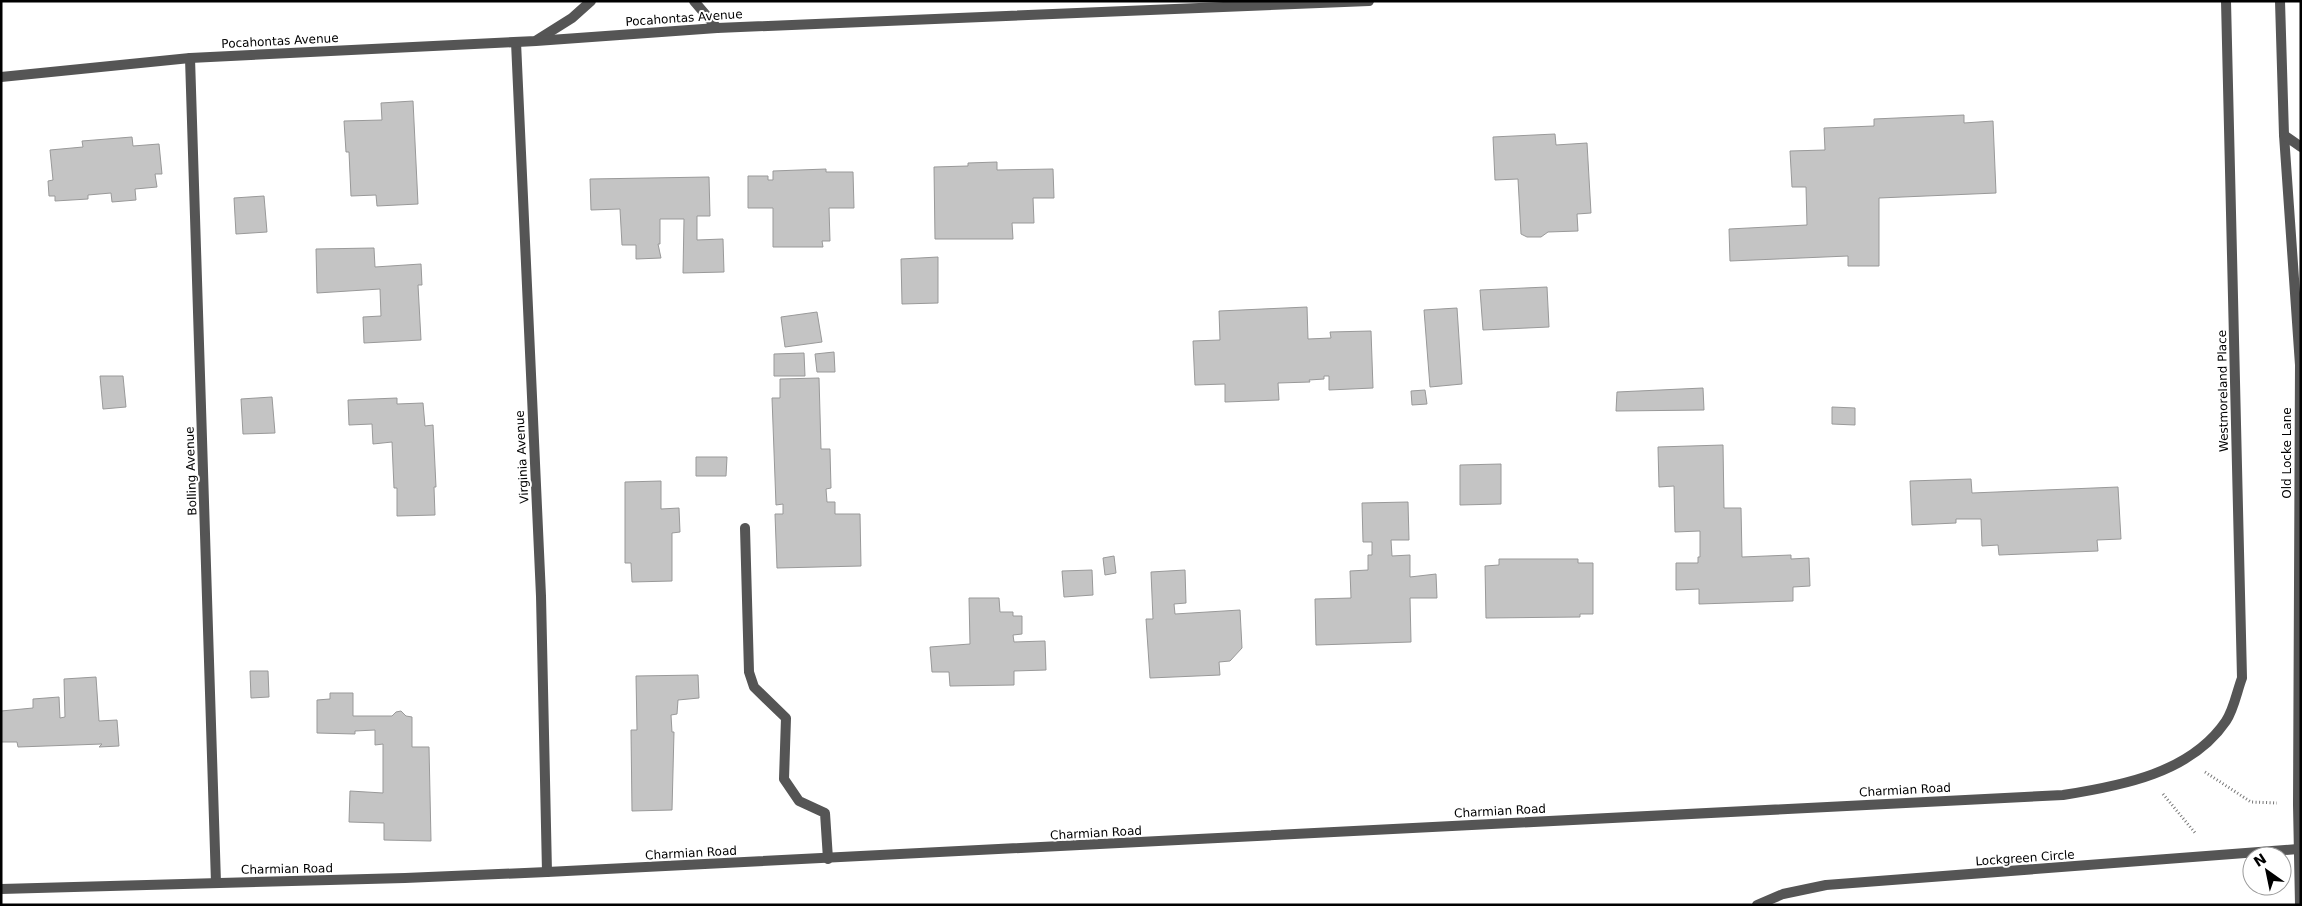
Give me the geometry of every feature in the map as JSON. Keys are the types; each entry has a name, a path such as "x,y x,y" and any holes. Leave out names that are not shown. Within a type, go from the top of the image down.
{"street":[{"path":"536,41 572,18 591,1"},
{"path":"694,1 717,28"},
{"name":"Pocahontas Avenue","path":"1,77 190,58 536,41 717,28 1369,1"},
{"name":"Westmoreland Place","path":"2185,758 2204,745 2226,720 2242,678 2226,1"},
{"name":"Old Locke Lane","path":"2280,1 2284,135 2300,364 2298,849 2300,905"},
{"name":"Virginia Avenue","path":"516,42 541,596 547,872"},
{"name":"Bolling Avenue","path":"190,58 216,883"},
{"path":"2284,135 2301,147"},
{"path":"745,528 749,672 754,687 786,718 784,779 799,801 825,812 828,859"},
{"name":"Charmian Road","path":"1,889 405,878 547,872 2064,794 2112,787 2148,775 2185,758"},
{"name":"Lockgreen Circle","path":"1757,905 1783,894 1826,885 2298,849"}],"path":[{"path":"2201,769 2251,802"},
{"path":"2160,790 2202,841"}],"building":[{"path":"413,101 418,204 377,206 376,195 351,196 349,152 346,152 344,121 382,120 381,103"},
{"path":"1964,115 1964,123 1993,121 1996,193 1879,198 1879,266 1848,266 1848,256 1730,261 1729,229 1807,225 1806,187 1792,187 1790,151 1825,150 1824,128 1874,126 1874,119"},
{"path":"1555,134 1556,145 1587,143 1591,213 1577,214 1578,231 1548,232 1541,237 1527,237 1521,234 1518,179 1495,180 1493,137"},
{"path":"132,137 133,146 159,144 162,174 155,174 157,187 135,189 136,200 112,202 111,193 88,195 88,199 55,201 55,196 49,196 48,181 53,180 50,150 83,147 82,141"},
{"path":"997,162 997,170 1053,169 1054,198 1033,198 1034,223 1012,223 1013,239 935,239 934,167 968,166 968,163"},
{"path":"826,169 826,172 853,172 854,208 829,208 830,241 822,241 823,247 773,247 773,208 748,208 748,176 768,176 768,180 773,180 773,171"},
{"path":"709,177 710,216 697,216 697,240 723,239 724,272 683,273 684,219 660,219 660,244 658,244 661,258 636,259 636,245 622,245 620,209 591,210 590,179"},
{"path":"264,196 267,232 236,234 234,198"},
{"path":"374,248 375,267 421,264 422,285 418,285 421,340 364,343 363,317 381,316 380,289 317,293 316,249"},
{"path":"938,257 938,303 902,304 901,259"},
{"path":"1547,287 1549,327 1483,330 1480,290"},
{"path":"1307,307 1308,339 1331,338 1330,332 1371,331 1373,388 1329,390 1329,376 1324,376 1324,379 1309,380 1310,382 1278,383 1279,400 1225,402 1225,384 1195,385 1193,341 1220,340 1219,311"},
{"path":"1457,308 1462,384 1430,387 1424,310"},
{"path":"817,312 822,342 785,347 781,317"},
{"path":"834,352 835,372 817,372 815,354"},
{"path":"804,353 805,376 774,376 774,354"},
{"path":"100,376 123,376 126,407 103,409"},
{"path":"819,378 821,449 830,449 831,488 826,489 827,502 835,502 835,514 860,514 861,566 777,568 775,514 783,514 783,504 776,505 772,398 780,398 780,379"},
{"path":"1703,388 1704,410 1616,411 1617,392"},
{"path":"1425,390 1427,404 1412,405 1411,391"},
{"path":"272,397 275,433 243,434 241,399"},
{"path":"397,398 397,404 423,403 425,426 433,425 436,487 434,487 435,515 397,516 397,488 394,488 392,442 373,444 372,424 349,425 348,400"},
{"path":"1832,407 1855,408 1855,425 1832,424"},
{"path":"1723,445 1724,508 1741,508 1742,557 1791,555 1791,559 1809,558 1810,586 1793,587 1793,601 1699,604 1699,589 1676,590 1676,563 1698,563 1698,557 1700,557 1700,531 1675,532 1674,486 1659,487 1658,447"},
{"path":"696,457 727,457 726,476 696,476"},
{"path":"1501,464 1501,504 1460,505 1460,465"},
{"path":"1971,479 1972,493 2118,487 2121,539 2097,540 2098,551 1999,555 1998,545 1982,546 1981,519 1956,519 1956,523 1912,525 1910,481"},
{"path":"661,481 661,509 679,508 680,532 672,533 672,581 632,582 631,563 625,563 625,482"},
{"path":"1408,502 1409,540 1391,540 1392,556 1410,555 1410,577 1436,574 1437,598 1410,598 1411,642 1316,645 1315,599 1351,598 1350,571 1368,570 1368,555 1372,555 1372,542 1363,542 1362,503"},
{"path":"1114,556 1116,573 1105,575 1103,558"},
{"path":"1499,559 1578,559 1578,563 1593,563 1593,614 1580,614 1580,617 1486,618 1485,566 1499,565"},
{"path":"1092,570 1093,595 1064,597 1062,571"},
{"path":"1185,570 1186,603 1174,604 1175,614 1240,610 1242,648 1230,661 1219,662 1220,675 1150,678 1146,619 1153,619 1151,572"},
{"path":"969,598 999,598 1000,612 1013,612 1013,616 1022,616 1022,634 1013,635 1014,642 1045,641 1046,670 1014,671 1014,685 950,686 949,672 932,672 930,647 970,644"},
{"path":"250,671 268,671 269,697 251,698"},
{"path":"698,675 699,698 678,700 677,714 671,715 672,732 674,732 672,810 632,811 631,730 637,730 636,676"},
{"path":"96,677 99,721 117,720 119,746 99,747 102,744 18,747 17,742 1,742 1,711 33,708 33,699 59,697 60,718 65,717 64,679"},
{"path":"330,693 353,693 353,716 392,716 396,712 401,711 406,716 412,717 412,747 429,747 431,841 384,840 384,823 349,822 350,791 383,793 383,744 375,745 375,730 355,731 355,734 317,733 317,700 330,699"}]}
